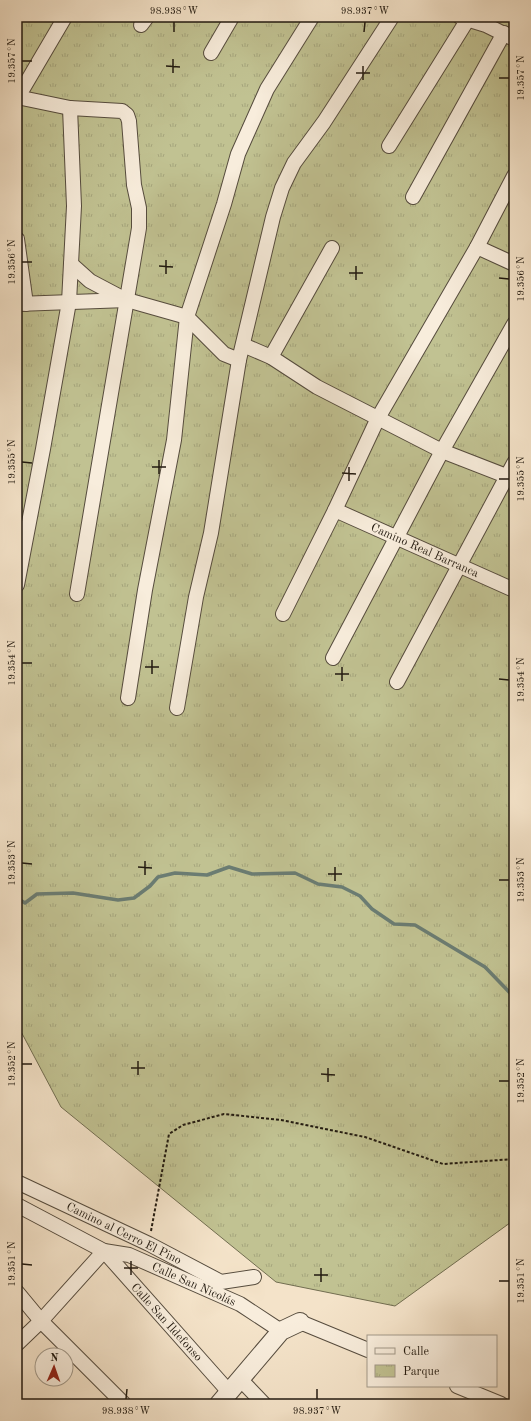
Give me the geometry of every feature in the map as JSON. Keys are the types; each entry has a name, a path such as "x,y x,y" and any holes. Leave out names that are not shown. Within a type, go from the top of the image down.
{"street":[{"path":"65,17 18,97 70,108 122,111 127,115 129,120 139,228 77,594"},
{"path":"211,53 232,17"},
{"path":"128,698 145,590 174,440 187,317 224,204 238,154 267,89 312,17"},
{"path":"177,708 196,597 211,533 239,360 273,217 282,188 294,163 324,122 392,17"},
{"path":"389,146 464,18 509,36 413,197"},
{"path":"17,585 44,450 69,302 74,206 70,108"},
{"path":"282,614 335,510 378,418 477,247 514,176"},
{"path":"17,239 22,304 126,300"},
{"path":"477,247 514,264"},
{"path":"271,357 332,248"},
{"path":"71,264 90,281 126,300 187,317 224,354 239,360"},
{"path":"333,658 442,451 514,324"},
{"path":"243,345 271,357 317,387 442,451 510,478"},
{"path":"397,682 460,565 510,478 514,463"},
{"name":"Camino Real Barranca","path":"335,510 514,590"},
{"name":"Camino al Cerro El Pino","path":"17,1182 149,1244 221,1282 254,1277"},
{"name":"Calle San Nicolás","path":"17,1205 104,1251 129,1255 240,1304 282,1332"},
{"path":"17,1344 41,1321 104,1251"},
{"name":"Calle San Ildefonso","path":"104,1251 230,1392 264,1404"},
{"path":"17,1292 41,1321 124,1404"},
{"path":"230,1392 282,1332 300,1322 367,1350"},
{"path":"459,1387 501,1404"}],"path":[{"path":"149,1244 169,1134 183,1125 224,1114 281,1120 365,1137 443,1164 514,1159"}],"green space":[{"path":"17,17 514,17 514,1220 395,1306 276,1282 61,1107 17,1024"}],"waterway":[{"path":"17,898 25,903 37,894 73,893 118,900 134,898 150,886 158,877 175,873 207,875 229,867 252,874 295,873 318,884 342,887 360,896 372,909 394,924 415,925 485,967 514,997"}]}
